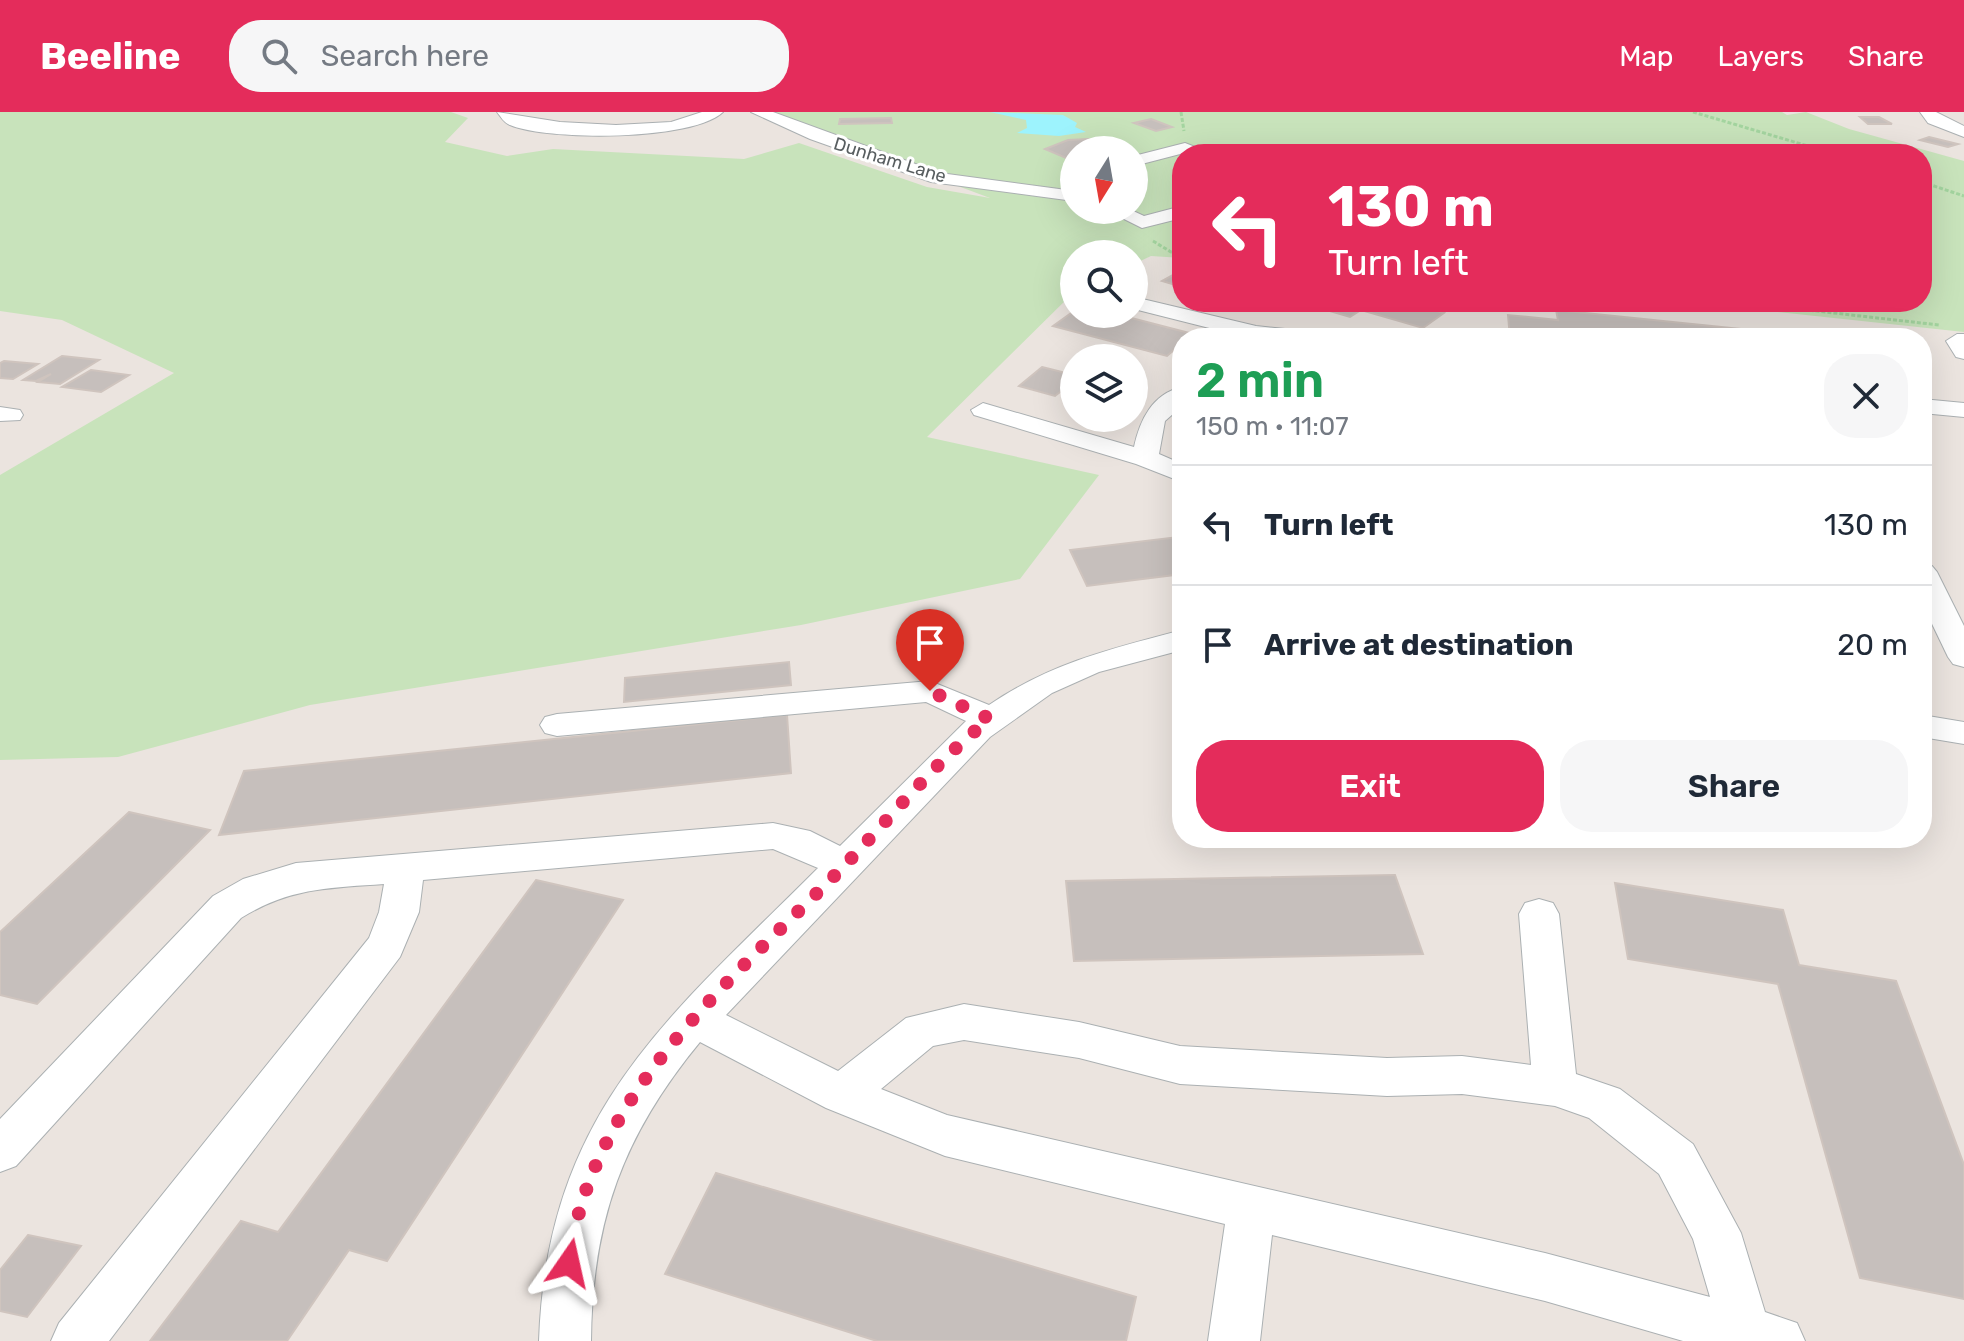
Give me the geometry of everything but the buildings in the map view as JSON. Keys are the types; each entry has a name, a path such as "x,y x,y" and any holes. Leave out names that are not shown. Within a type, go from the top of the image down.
{"street":[{"path":"505,112 513,121 549,127 611,128 667,127 715,112"},
{"name":"Dunham Lane","path":"759,112 816,136 937,178 1060,194"},
{"path":"1928,112 1934,120 1964,132"},
{"path":"1148,157 1172,151"},
{"path":"1021,190 1060,180"},
{"path":"1148,220 1172,214"},
{"path":"1148,307 1226,328"},
{"path":"1956,334 1964,352"},
{"path":"1145,458 1153,418 1172,402"},
{"path":"1932,407 1964,410"},
{"path":"983,410 1145,458 1172,470"},
{"path":"1932,592 1964,657"},
{"path":"565,1341 564,1306 572,1241 589,1180 614,1124 646,1075 694,1019 990,719 1040,686 1088,665 1172,643"},
{"path":"557,725 930,691 990,719"},
{"path":"1932,728 1964,733"},
{"path":"0,1151 227,907 257,889 296,877 773,836 797,841 844,865"},
{"path":"77,1341 386,946 399,912 405,868"},
{"path":"1539,914 1555,1087"},
{"path":"694,1019 842,1094 945,1135 1545,1277 1762,1337"},
{"path":"842,1094 921,1031 964,1022 1079,1040 1180,1065 1387,1077 1462,1075 1555,1087 1604,1103 1676,1159 1716,1233 1762,1337"},
{"path":"1234,1341 1251,1209"}],"path":[{"path":"1693,112 1801,144"},
{"path":"1932,185 1964,196"},
{"path":"1152,241 1172,252"},
{"path":"1806,312 1915,328"},
{"path":"1932,330 1956,334"}],"green space":[{"path":"0,112 451,112 468,118 445,142 507,156 553,149 744,159 799,143 927,187 990,198 759,112 1782,112 1787,115 1806,112 1849,129 1903,144 1172,144 1172,257 1148,257 1148,240 1060,240 1060,306 927,437 1099,475 1020,579 801,625 310,705 118,757 0,760 0,475 174,373 62,320 0,311"},
{"path":"1932,152 1964,161 1964,332 1779,312 1932,312"}],"water":[{"path":"990,112 1063,115 1077,123 1075,127 1086,132 1059,136 1017,133 1027,128 1026,120"}],"route":[{"path":"569,1263 589,1180 614,1124 646,1075 694,1019 990,719 930,691"}]}
